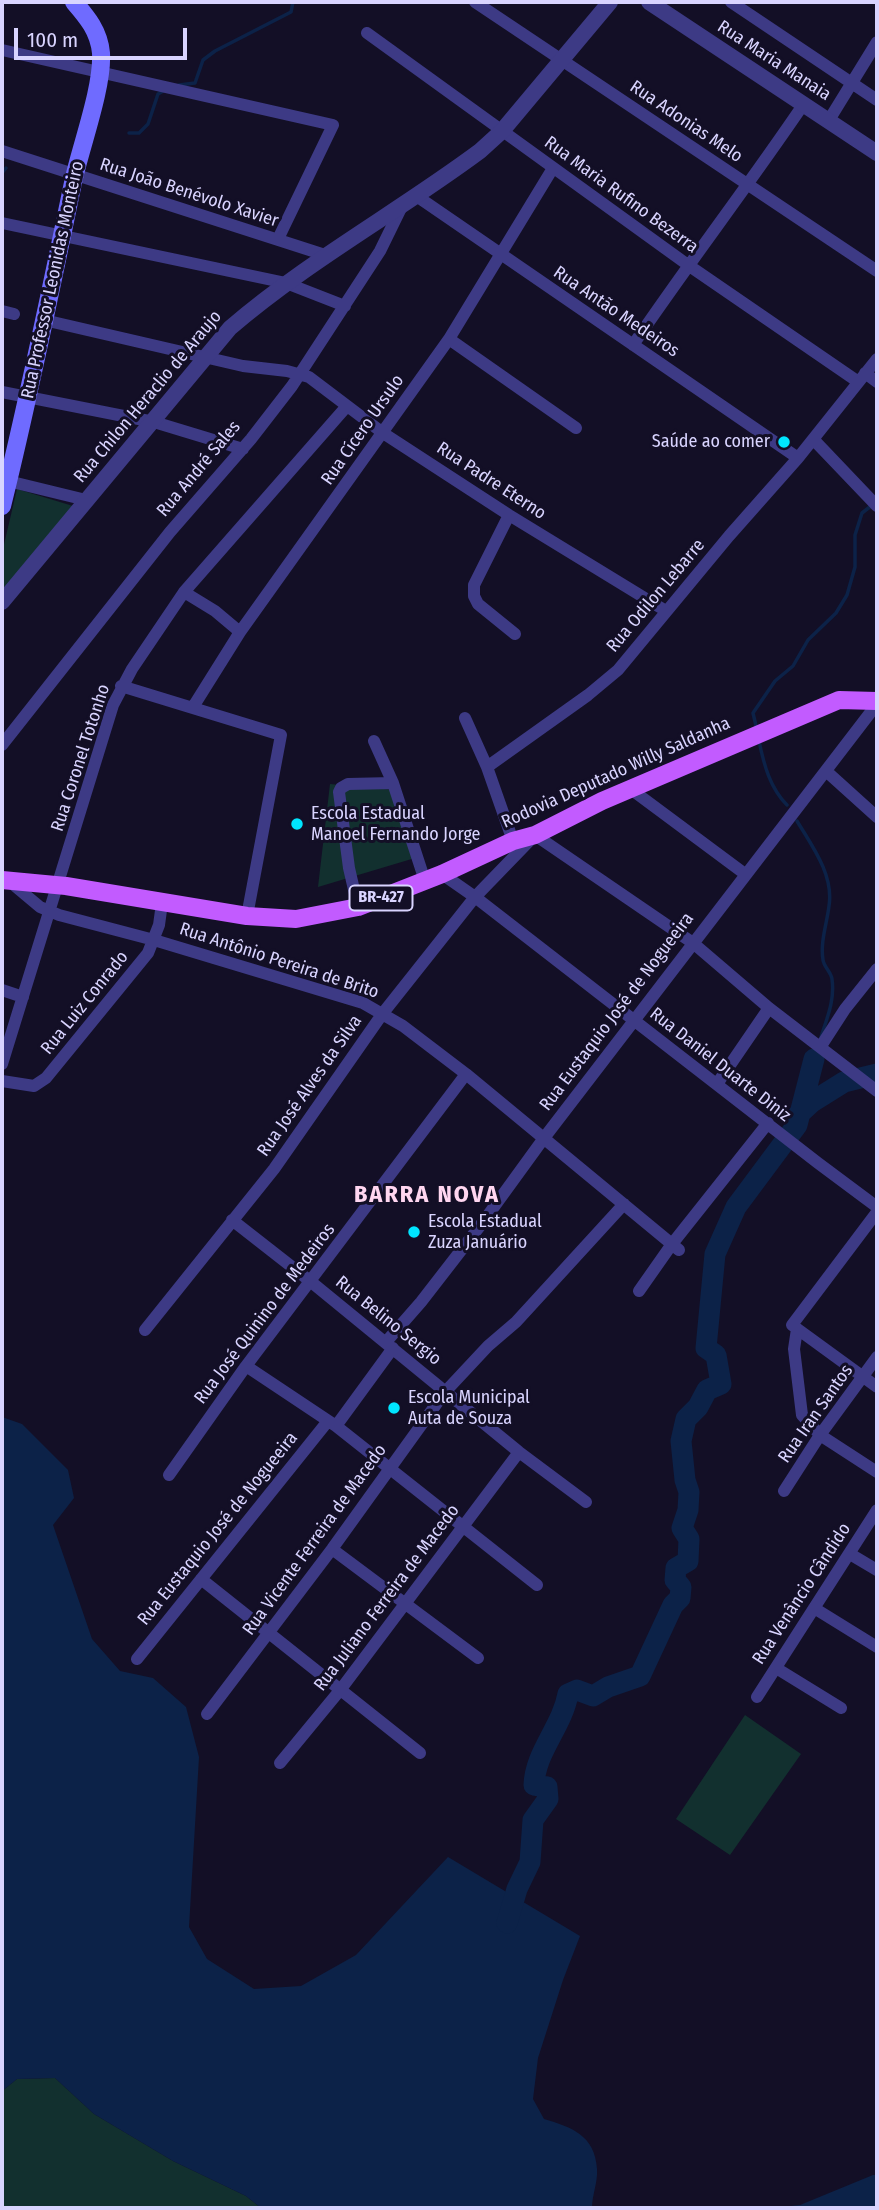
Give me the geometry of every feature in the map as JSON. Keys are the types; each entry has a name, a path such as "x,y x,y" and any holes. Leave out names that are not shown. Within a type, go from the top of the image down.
{"main road":[{"name":"Rua Professor Leonidas Monteiro","path":"2,506 100,72 101,52 98,38 91,22 74,2"},
{"name":"Rodovia Deputado Willy Saldanha","path":"6,880 58,885 247,916 296,919 358,907 434,877 513,841 535,835 602,801 839,700 876,707"}],"street":[{"name":"Rua Adonias Melo","path":"475,2 877,271"},
{"path":"409,199 462,165 502,131 610,2"},
{"name":"Rua Maria Manaia","path":"649,2 877,153"},
{"path":"731,2 877,100"},
{"name":"Rua Maria Rufino Bezerra","path":"367,33 688,265 861,377 877,382"},
{"path":"830,120 877,42"},
{"path":"2,50 333,125 278,239"},
{"path":"633,345 688,265 749,185 803,105"},
{"name":"Rua João Benévolo Xavier","path":"2,151 326,255"},
{"name":"Rua Cícero Ursulo","path":"193,708 240,632 449,339 553,168"},
{"name":"Rua Chilon Heraclio de Araujo","path":"2,601 230,328 286,283 409,199"},
{"name":"Rua Antão Medeiros","path":"409,199 501,255 798,458"},
{"name":"Rua André Sales","path":"2,745 170,532 243,449 300,374 380,251 409,199"},
{"path":"2,223 286,283 345,306"},
{"path":"44,320 243,366 300,374"},
{"path":"449,339 576,428"},
{"name":"Rua Odilon Lebarre","path":"487,767 602,685 618,670 729,536 798,458 877,359"},
{"name":"Rua Padre Eterno","path":"300,374 383,433 666,611"},
{"path":"2,392 154,422 243,449"},
{"name":"Rua Coronel Totonho","path":"2,1064 121,686 184,592 347,406"},
{"path":"813,439 877,506"},
{"path":"8,481 86,500"},
{"path":"509,514 474,585 474,596 478,604 515,634"},
{"path":"184,592 215,611 240,632"},
{"path":"121,686 281,735 247,916"},
{"name":"Rua Eustaquio José de Nogueeira","path":"137,1659 332,1423 692,943 876,707"},
{"path":"465,718 487,767 513,841"},
{"path":"374,741 434,877"},
{"path":"826,771 877,817"},
{"path":"358,907 349,868 339,792 348,784 393,783"},
{"path":"632,790 745,874"},
{"path":"535,835 692,943 769,1008 877,1091"},
{"name":"Rua José Alves da Silva","path":"145,1330 274,1169 383,1013 475,897 535,835"},
{"name":"Rua Daniel Duarte Diniz","path":"434,877 475,897 877,1209"},
{"name":"Rua Antônio Pereira de Brito","path":"6,880 50,912 154,940 363,1003 383,1013 466,1074 676,1247"},
{"name":"Rua Luiz Conrado","path":"2,1081 34,1086 47,1078 140,964 154,940 162,904"},
{"path":"821,1046 845,1009 876,972"},
{"path":"2,990 23,997"},
{"path":"716,1084 769,1008"},
{"name":"Rua José Quinino de Medeiros","path":"169,1475 246,1366 466,1074"},
{"path":"639,1291 676,1247 768,1123"},
{"name":"Rua Vicente Ferreira de Macedo","path":"206,1714 332,1549 445,1392 488,1346 516,1322 624,1204"},
{"path":"877,1209 794,1327 802,1415 820,1435 877,1472"},
{"name":"Rua Belino Sergio","path":"232,1220 310,1280 519,1452 586,1502"},
{"path":"794,1327 877,1387"},
{"name":"Rua Iran Santos","path":"784,1492 820,1435 877,1357"},
{"path":"246,1366 332,1423 537,1585"},
{"name":"Rua Juliano Ferreira de Macedo","path":"280,1763 341,1689 519,1452"},
{"name":"Rua Venâncio Cândido","path":"757,1697 877,1510"},
{"path":"332,1549 478,1658"},
{"path":"850,1554 877,1570"},
{"path":"201,1579 420,1753"},
{"path":"814,1608 877,1647"},
{"path":"776,1668 841,1708"}],"green space":[{"path":"17,489 73,506 2,593 2,553"},
{"path":"330,784 395,790 415,858 318,887"},
{"path":"745,1715 801,1754 730,1855 676,1819"},
{"path":"55,2078 94,2114 173,2161 246,2196 261,2208 2,2208 2,2091 17,2079"}],"water":[{"path":"2,1417 22,1424 68,1470 74,1498 53,1525 92,1639 120,1671 153,1678 186,1707 199,1757 189,1927 207,1959 254,1989 301,1986 356,1955 448,1857 580,1936 538,2058 533,2099 544,2119 572,2129 592,2148 597,2174 592,2208 261,2208 246,2196 173,2161 94,2114 55,2078 17,2079 2,2091"},
{"path":"877,2175 877,2208 773,2208 800,2205"}],"waterway":[{"path":"179,85 195,83 203,60 215,51 291,12 293,2"},
{"path":"129,133 139,133 148,124 158,94 165,90"},
{"path":"2,173 6,168"},
{"path":"757,730 753,713 775,681 793,666 808,640 836,613 847,595 855,567 855,535 862,513 871,506"},
{"path":"759,741 772,784 787,805"},
{"path":"797,821 825,872 830,894 822,953 832,979 832,994 821,1037"},
{"path":"814,1059 817,1048"},
{"path":"507,1923 517,1889 530,1862 533,1820 548,1799 547,1787 534,1785 536,1773 568,1694 577,1690 593,1696 608,1687 640,1676 673,1605 680,1598 681,1587 675,1580 676,1568 688,1561 689,1539 682,1528 688,1510 689,1492 681,1441 686,1419 698,1407 707,1390 721,1384 716,1355 706,1348 715,1254 736,1207 797,1125 814,1059"},
{"path":"798,1115 812,1102 844,1082 877,1074"}],"place":[{"name":"Saúde ao comer","path":"784,442"},
{"name":"Escola Estadual Manoel Fernando Jorge","path":"297,824"},
{"name":"Escola Estadual Zuza Januário","path":"414,1232"},
{"name":"Escola Municipal Auta de Souza","path":"394,1408"}],"district":[{"name":"BARRA NOVA","path":"427,1195"}]}
